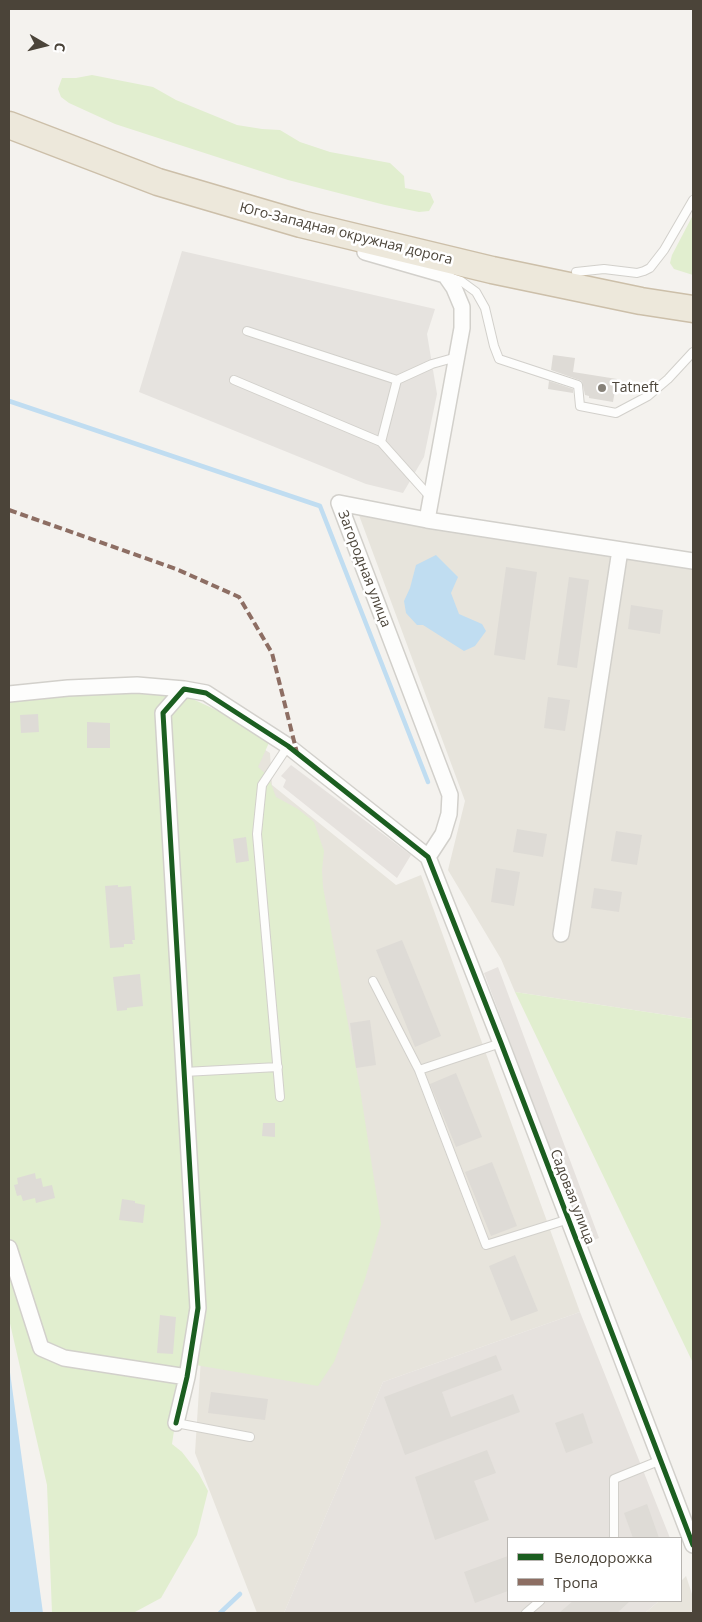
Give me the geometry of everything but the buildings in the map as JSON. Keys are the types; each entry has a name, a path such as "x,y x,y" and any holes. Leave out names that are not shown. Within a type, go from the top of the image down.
{"highway":[{"name":"Юго-Западная окружная дорога","path":"9,124 158,182 349,236 501,272 633,299 693,309"},
{"name":"Юго-Западная окружная дорога","path":"9,124 165,166 279,203 382,230 504,258 693,293"}],"street":[{"path":"100,159 168,196 254,223 445,275 454,288 462,307 462,328 427,520"},
{"name":"Загородная улица","path":"428,857 443,834 449,814 450,795 339,503 427,520 693,562"},
{"path":"561,934 620,550"},
{"path":"9,694 68,688 137,685 206,693 288,746 428,857"},
{"path":"176,1423 187,1377 198,1308 163,713 184,689"},
{"name":"Садовая улица","path":"428,857 693,1545"},
{"path":"9,1248 42,1348 64,1358 187,1377"}],"lane":[{"path":"576,272 604,270 637,273 650,268 664,250 693,200"},
{"path":"445,275 461,281 476,292 485,308 499,359 578,385 580,406 616,412 648,396 668,379 693,352"},
{"path":"247,331 397,380 432,364 457,357"},
{"path":"234,380 381,442 431,498"},
{"path":"381,442 397,380"},
{"path":"280,1097 257,834 262,785 288,746"},
{"path":"373,981 419,1070 486,1245 569,1219"},
{"path":"419,1070 501,1043"},
{"path":"184,1072 278,1067"},
{"path":"176,1423 250,1437"},
{"path":"614,1537 614,1479 661,1460"},
{"path":"526,1613 539,1602"}],"shaded area":[{"path":"182,251 435,309 427,334 437,394 424,457 403,493 366,484 139,392"},
{"path":"353,499 693,555 693,1019 515,992 501,959 448,870 465,801"},
{"path":"195,706 270,753 272,785 396,885 421,875 580,1312 383,1382 284,1613 257,1613 195,1453 206,1278"},
{"path":"291,765 411,855 397,878 283,787 286,780 281,776"},
{"path":"498,967 599,1238 586,1243 484,973"},
{"path":"580,1312 670,1537 507,1537 507,1602 658,1602 645,1613 284,1613 383,1382"},
{"path":"686,1576 693,1597 693,1613 645,1613 658,1602 682,1602 682,1580"}],"green space":[{"path":"92,75 153,87 176,100 237,125 280,130 300,142 330,152 390,163 404,176 405,188 430,193 434,202 429,211 419,212 288,180 115,124 69,103 61,97 58,89 62,78"},
{"path":"693,215 693,275 674,269 670,263 672,255"},
{"path":"63,681 144,682 182,694 272,736 258,767 268,776 276,797 298,809 314,822 324,851 323,887 360,1089 381,1224 365,1279 334,1362 318,1386 184,1363 172,1444 182,1452 199,1474 208,1491 197,1535 161,1598 135,1612 52,1613 47,1485 9,1319 9,687"},
{"path":"515,992 693,1019 693,1363"}],"water":[{"path":"436,555 458,577 451,593 459,614 482,624 486,631 475,646 464,651 423,625 417,625 406,613 404,601 410,588 416,565"},
{"path":"9,1365 43,1613 9,1613"}],"waterway":[{"path":"9,401 320,506 428,782"},
{"path":"220,1613 240,1594"}],"marked path":[{"path":"9,510 176,569 239,597 272,653 297,753"}],"cycle path":[{"path":"176,1423 187,1377 198,1308 163,713 184,689 206,693 288,746 428,857 693,1545"}],"place":[{"name":"Tatneft","path":"602,388"}]}
